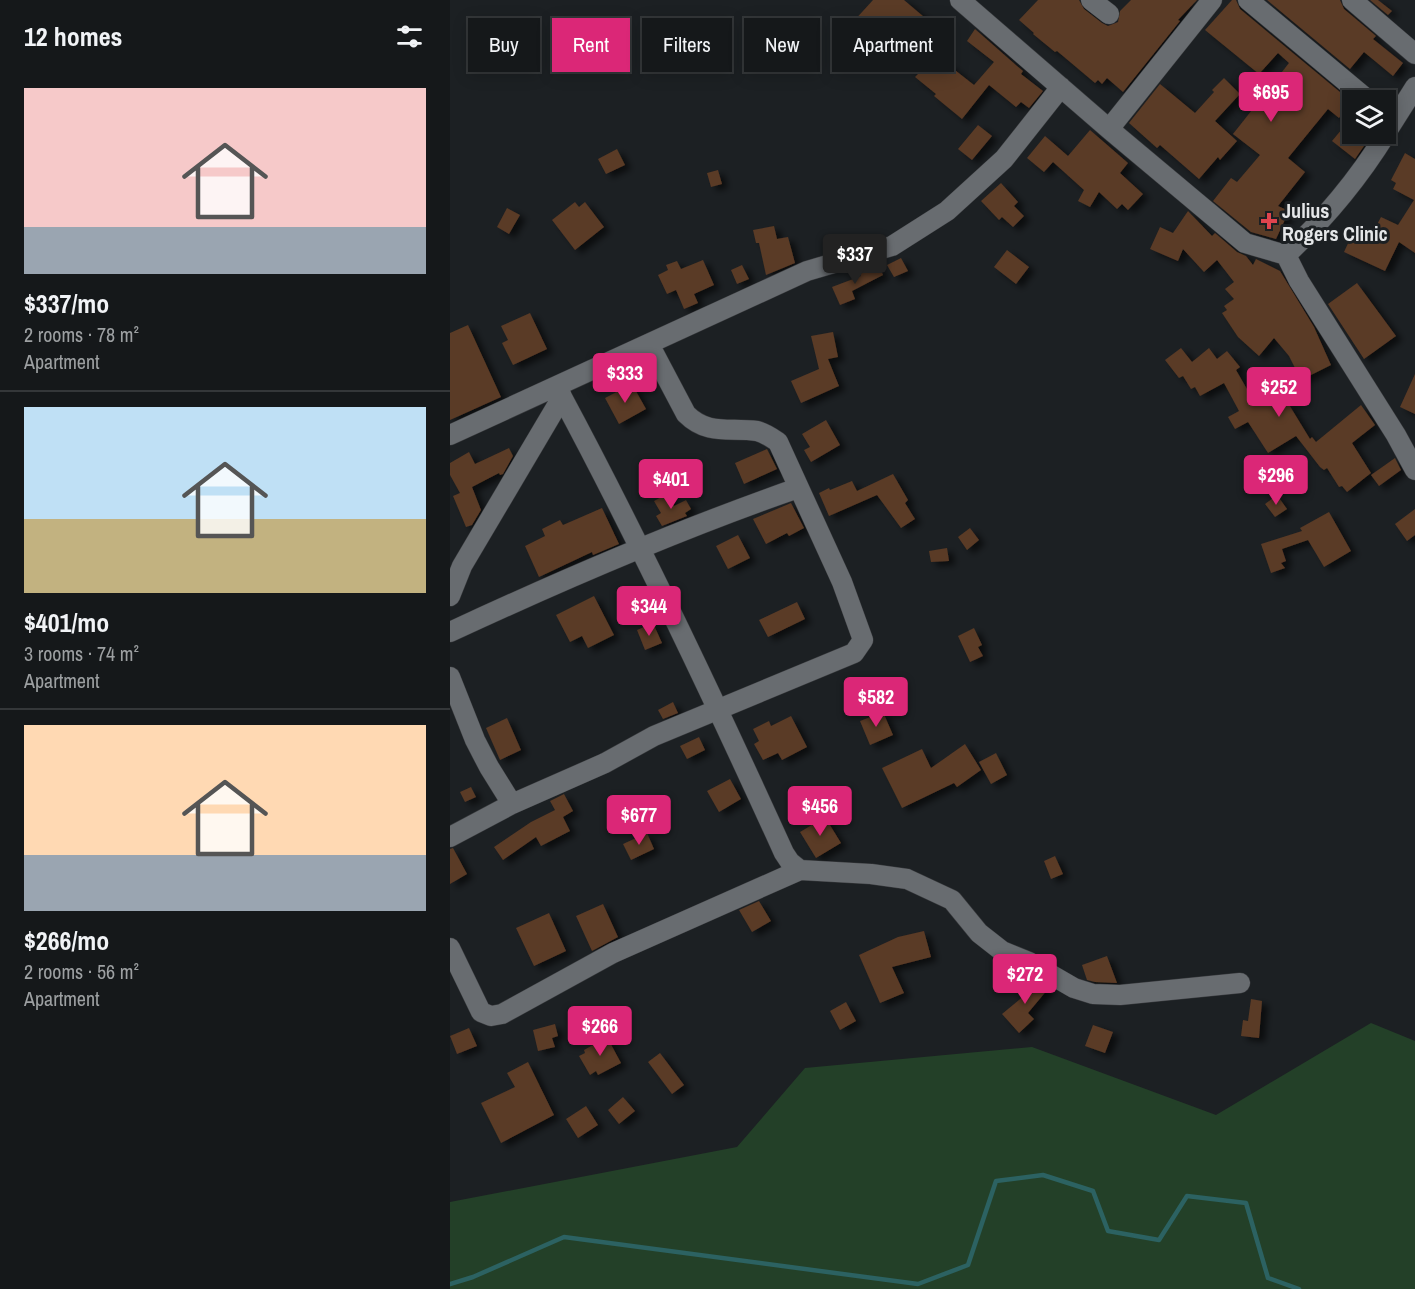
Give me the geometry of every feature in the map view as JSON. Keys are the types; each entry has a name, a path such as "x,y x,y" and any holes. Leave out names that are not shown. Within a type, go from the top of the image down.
{"street":[{"path":"960,0 1108,129 1245,243 1286,255 1299,281 1396,435 1415,470"},
{"path":"1091,0 1109,14"},
{"path":"1108,129 1212,0"},
{"path":"1248,0 1356,90"},
{"path":"1352,0 1415,54"},
{"path":"450,435 560,392 648,344 807,271 891,246 946,211 1004,159 1061,87"},
{"path":"1396,114 1415,87"},
{"path":"1286,255 1314,229 1335,204 1363,170 1378,144"},
{"path":"450,837 512,804 605,763 654,736 854,653 863,640 842,582 778,442 760,432 716,430 695,422 686,414 648,344"},
{"path":"560,392 617,501 718,708 784,853 800,870"},
{"path":"450,596 462,566 560,392"},
{"path":"450,632 531,594 640,548 720,515 798,488"},
{"path":"450,677 475,740 489,768 512,804"},
{"path":"450,948 481,1012 491,1016 502,1014 613,953 800,870 871,874 907,879 952,900 979,933 1002,951 1029,962 1074,988 1093,994 1120,995 1240,983"}],"green space":[{"path":"1371,1023 1415,1041 1415,1289 450,1289 450,1202 737,1147 805,1068 1032,1047 1216,1115"}],"building":[{"path":"873,0 904,0 924,17 923,18 857,18"},
{"path":"1038,0 1079,0 1084,9 1108,26 1118,22 1120,11 1131,0 1197,0 1178,20 1180,21 1123,92 1107,78 1102,84 1098,80 1095,83 1033,34 1019,20"},
{"path":"1232,0 1236,0 1240,9 1342,94 1342,114 1339,118 1328,109 1288,158 1305,172 1278,206 1289,211 1276,239 1251,232 1213,201 1231,178 1237,182 1260,155 1233,134 1289,63 1278,53 1259,74 1205,30"},
{"path":"1267,0 1340,0 1344,9 1376,36 1373,39 1403,63 1393,76 1364,52 1350,69"},
{"path":"1370,0 1378,0 1392,11 1388,15"},
{"path":"975,29 1023,71 1021,74 1043,91 1029,108 1021,102 1016,107 989,85 962,119 915,77 918,74 916,72 954,72 954,69 974,85 994,62 967,41"},
{"path":"1224,78 1240,94 1215,121 1237,141 1220,160 1218,157 1199,179 1160,145 1157,148 1129,123 1160,84 1195,113"},
{"path":"978,125 992,136 972,160 958,149"},
{"path":"1342,129 1342,144 1364,146 1355,159 1332,141"},
{"path":"1090,130 1128,163 1120,173 1143,194 1128,210 1122,204 1117,209 1099,192 1090,207 1078,201 1084,190 1053,162 1044,172 1027,158 1045,136 1068,156"},
{"path":"617,149 625,165 606,174 598,159"},
{"path":"1405,153 1415,159 1415,253 1399,242 1385,271 1344,252 1351,237 1353,240 1358,230 1371,236 1381,217 1398,225 1414,200 1393,189 1396,183 1391,180"},
{"path":"718,170 722,184 711,187 707,173"},
{"path":"1001,183 1018,202 1014,206 1024,216 1013,227 1002,217 999,220 981,201"},
{"path":"575,202 579,207 585,202 604,227 575,250 552,220"},
{"path":"507,208 520,215 509,234 497,227"},
{"path":"1188,211 1212,236 1215,233 1237,252 1246,256 1253,265 1256,259 1280,271 1314,327 1331,365 1301,380 1289,356 1274,338 1259,356 1238,337 1222,313 1227,310 1224,306 1234,299 1225,289 1234,282 1217,260 1204,272 1183,249 1178,261 1150,249 1160,227 1173,233"},
{"path":"774,226 777,239 788,237 795,263 766,275 759,243 756,243 753,230"},
{"path":"1007,250 1029,267 1016,284 994,267"},
{"path":"901,258 908,271 894,277 887,265"},
{"path":"703,260 714,285 694,294 698,303 684,309 676,290 667,294 658,275 668,270 666,265 677,261 681,269"},
{"path":"742,265 749,279 737,284 731,270"},
{"path":"872,266 874,270 880,268 883,275 852,291 855,299 840,305 832,287 861,276 859,273"},
{"path":"1357,283 1396,336 1364,359 1328,304"},
{"path":"530,313 547,349 513,365 502,343 508,340 501,326"},
{"path":"468,325 501,397 450,420 450,333"},
{"path":"833,332 838,357 828,359 839,386 801,403 791,381 819,369 811,336"},
{"path":"1181,348 1192,362 1209,348 1217,359 1227,351 1240,367 1236,370 1255,403 1268,396 1276,410 1288,403 1310,439 1312,437 1316,442 1361,405 1375,425 1352,443 1371,473 1347,492 1342,486 1339,487 1327,468 1324,470 1320,467 1296,436 1268,453 1248,422 1235,429 1228,417 1239,411 1224,383 1200,396 1195,387 1191,389 1183,376 1179,378 1165,360"},
{"path":"1415,374 1415,414 1400,407"},
{"path":"632,384 646,409 619,424 605,398"},
{"path":"826,420 840,445 811,462 804,450 810,447 802,434"},
{"path":"509,448 513,456 503,474 499,473 472,487 481,510 472,525 466,527 453,496 460,493 450,475 450,463 469,452 475,464"},
{"path":"767,449 777,469 744,484 735,463"},
{"path":"1395,458 1401,470 1379,486 1371,475"},
{"path":"893,474 908,500 905,503 915,519 901,528 877,495 829,516 819,493 852,481 857,491"},
{"path":"667,494 674,506 686,500 691,509 685,513 687,516 662,526 656,516 661,513 654,501"},
{"path":"1277,495 1287,509 1275,517 1265,504"},
{"path":"791,503 804,528 789,536 787,533 766,544 753,519"},
{"path":"602,508 619,544 593,555 592,552 539,577 525,546 545,536 542,529 560,520 563,525"},
{"path":"1415,509 1415,535 1407,541 1395,524"},
{"path":"1329,512 1351,551 1324,567 1308,540 1282,549 1286,561 1281,563 1285,568 1271,573 1261,544 1302,531 1300,528"},
{"path":"970,528 979,540 967,550 958,537"},
{"path":"738,535 750,558 728,569 716,546"},
{"path":"947,548 949,561 931,562 929,551"},
{"path":"594,596 614,635 588,648 582,636 570,642 556,615"},
{"path":"797,602 805,619 768,637 759,620"},
{"path":"653,623 662,643 645,650 637,630"},
{"path":"974,628 982,645 978,647 983,656 970,662 958,636"},
{"path":"673,702 678,713 663,719 658,710"},
{"path":"883,712 893,735 870,745 860,721"},
{"path":"791,716 807,747 782,760 778,753 763,760 754,744 759,741 753,729 769,721 771,726"},
{"path":"507,718 521,750 500,760 486,728"},
{"path":"699,737 705,750 687,759 680,746"},
{"path":"965,744 981,770 957,787 954,783 902,808 882,768 922,749 931,768"},
{"path":"996,753 1007,775 991,784 979,762"},
{"path":"730,779 741,799 719,812 707,791"},
{"path":"471,787 476,797 465,802 460,792"},
{"path":"564,794 573,811 563,817 570,831 541,846 536,837 503,860 494,847 531,822 555,810 550,801"},
{"path":"825,817 841,843 816,858 800,832"},
{"path":"647,833 654,849 631,860 623,844"},
{"path":"453,848 467,874 450,884 450,849"},
{"path":"1055,856 1063,874 1051,879 1044,861"},
{"path":"759,901 771,921 752,932 739,910"},
{"path":"603,904 618,937 592,951 576,916"},
{"path":"549,913 566,951 534,966 516,928"},
{"path":"924,931 931,957 892,967 904,993 880,1003 859,955 898,937"},
{"path":"1107,956 1117,983 1087,980 1082,965"},
{"path":"1031,977 1048,989 1028,1013 1034,1019 1019,1033 1002,1014 1025,995 1020,990"},
{"path":"1251,999 1262,1001 1259,1038 1241,1036 1243,1020 1248,1021"},
{"path":"846,1002 856,1021 840,1030 830,1011"},
{"path":"555,1024 558,1036 552,1038 555,1047 538,1051 533,1030"},
{"path":"1093,1025 1113,1032 1105,1053 1085,1046"},
{"path":"469,1028 477,1046 457,1054 450,1036"},
{"path":"607,1037 621,1063 598,1075 596,1071 590,1075 579,1056 585,1053 584,1050"},
{"path":"660,1053 684,1085 672,1094 648,1062"},
{"path":"528,1062 554,1115 501,1143 481,1103 515,1087 507,1073"},
{"path":"623,1097 635,1111 619,1124 608,1110"},
{"path":"586,1106 598,1125 578,1138 566,1119"}],"waterway":[{"path":"450,1284 473,1277 564,1237 918,1284 968,1265 996,1181 1043,1175 1093,1191 1108,1231 1159,1240 1187,1196 1246,1203 1268,1278 1299,1289"}],"place":[{"name":"Julius Rogers Clinic","path":"1269,221"}]}
